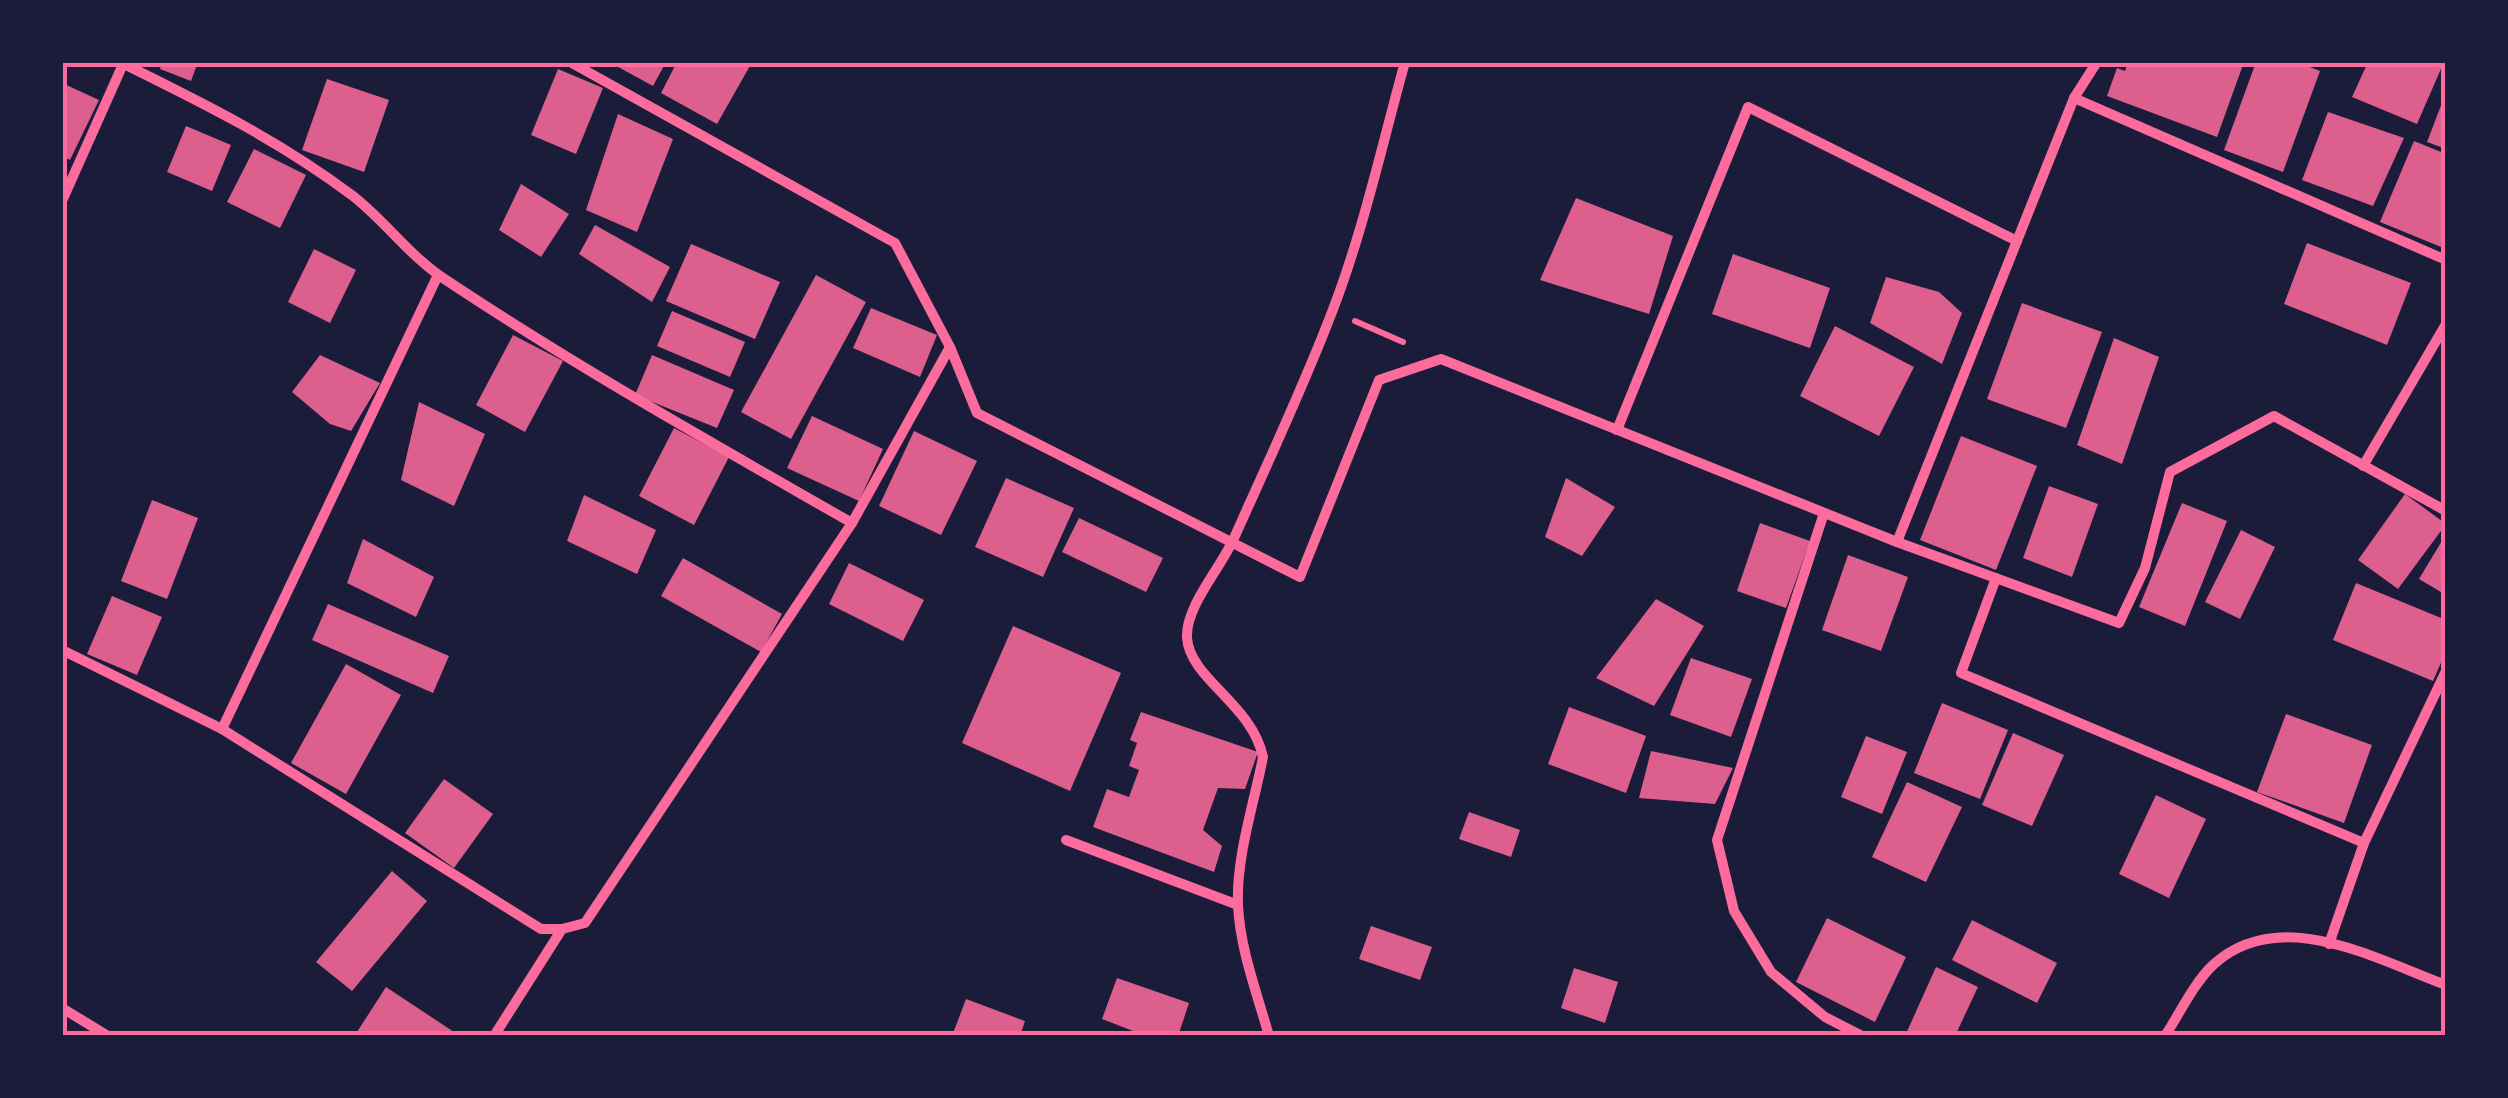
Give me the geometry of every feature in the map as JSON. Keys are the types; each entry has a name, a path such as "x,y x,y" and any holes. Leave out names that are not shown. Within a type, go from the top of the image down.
{"street":[{"path":"570,62 895,243 950,347 977,413 1300,577 1379,380 1440,359 1824,514 2119,623 2145,568 2170,472 2274,416 2446,511"},
{"path":"1269,1036 1241,933 1238,905 1238,880 1263,757 1259,737 1246,717 1193,661 1186,622 1232,543 1333,310 1405,62"},
{"path":"1897,542 2074,98 2097,62"},
{"path":"63,196 124,63 247,124 287,149 356,198 438,274 599,377 852,523"},
{"path":"2074,98 2446,260"},
{"path":"1617,430 1748,107 2017,241"},
{"path":"222,729 438,274"},
{"path":"2363,466 2446,324"},
{"path":"62,650 222,729 540,929 585,923 852,523 950,347"},
{"path":"1824,514 1716,840 1734,912 1771,972 1825,1017 1862,1036"},
{"path":"1996,578 1960,673 2364,843"},
{"path":"2329,944 2364,843 2446,670"},
{"path":"1066,840 1238,905"},
{"path":"494,1036 562,929"},
{"path":"2165,1036 2210,968 2241,944 2284,937 2356,948 2446,985"},
{"path":"62,1008 108,1036"}],"path":[{"path":"1333,310 1440,359"}],"building":[{"path":"162,62 198,62 191,81 160,69"},
{"path":"609,62 666,62 653,86"},
{"path":"677,62 751,64 717,124 661,93"},
{"path":"2128,62 2244,62 2217,137 2107,96 2117,68 2125,71"},
{"path":"2256,62 2297,62 2320,71 2283,172 2224,150"},
{"path":"2368,62 2444,62 2417,124 2352,97"},
{"path":"558,69 603,88 576,154 531,135"},
{"path":"327,79 389,100 364,172 302,150"},
{"path":"62,83 99,100 70,160 62,156"},
{"path":"2446,95 2446,149 2427,142"},
{"path":"2328,112 2404,138 2373,206 2302,180"},
{"path":"618,114 673,139 637,232 586,210"},
{"path":"186,126 231,145 212,191 167,172"},
{"path":"2414,141 2446,154 2446,249 2380,222"},
{"path":"254,149 306,175 280,228 227,202"},
{"path":"521,184 569,214 541,257 499,230"},
{"path":"1576,198 1673,236 1649,314 1540,280"},
{"path":"595,225 670,267 652,302 579,254"},
{"path":"2307,243 2411,283 2387,345 2284,304"},
{"path":"691,244 780,282 755,339 666,301"},
{"path":"314,249 356,270 330,323 288,302"},
{"path":"1733,254 1830,288 1810,348 1712,314"},
{"path":"816,275 866,302 791,439 741,412"},
{"path":"1886,277 1939,292 1962,313 1942,364 1870,323"},
{"path":"2022,303 2102,332 2066,428 1987,399"},
{"path":"871,308 937,335 920,377 853,348"},
{"path":"672,311 745,342 730,377 657,346"},
{"path":"1835,326 1914,367 1879,436 1800,396"},
{"path":"513,335 563,361 525,432 476,405"},
{"path":"2114,338 2159,357 2122,464 2077,445"},
{"path":"320,355 380,383 351,431 330,424 292,392"},
{"path":"652,355 734,390 717,428 635,395"},
{"path":"419,402 485,434 454,506 401,480"},
{"path":"812,416 883,449 859,501 787,468"},
{"path":"674,428 729,457 694,525 639,496"},
{"path":"914,431 977,461 941,535 879,506"},
{"path":"1961,436 2037,466 1996,570 1920,540"},
{"path":"1006,478 1074,508 1043,577 975,547"},
{"path":"1566,478 1615,507 1582,556 1545,537"},
{"path":"2049,486 2098,504 2072,577 2023,558"},
{"path":"2405,494 2446,524 2398,589 2358,560"},
{"path":"584,495 656,530 637,574 567,541"},
{"path":"152,500 198,518 167,599 121,581"},
{"path":"2182,503 2227,521 2185,626 2139,607"},
{"path":"1079,518 1163,558 1146,592 1062,552"},
{"path":"1760,523 1810,541 1786,608 1737,591"},
{"path":"2241,530 2275,547 2240,619 2205,602"},
{"path":"2446,534 2446,595 2419,579"},
{"path":"363,539 434,577 416,617 347,583"},
{"path":"1848,555 1908,577 1881,651 1822,630"},
{"path":"683,558 782,614 761,652 661,596"},
{"path":"849,563 924,600 903,641 829,604"},
{"path":"2356,583 2446,620 2446,651 2433,681 2333,640"},
{"path":"112,596 162,617 137,675 87,654"},
{"path":"1656,599 1704,626 1654,706 1596,678"},
{"path":"328,604 449,656 433,693 312,640"},
{"path":"1013,626 1121,673 1070,791 962,743"},
{"path":"1691,658 1752,679 1731,737 1670,715"},
{"path":"346,664 401,695 346,794 291,763"},
{"path":"1942,703 2008,730 1980,799 1914,773"},
{"path":"1569,707 1646,736 1626,793 1548,764"},
{"path":"1141,712 1258,752 1245,789 1218,788 1203,830 1222,846 1214,872 1093,827 1107,789 1129,797 1139,770 1129,766 1137,743 1130,740"},
{"path":"2286,714 2372,745 2344,823 2257,792"},
{"path":"2013,733 2064,755 2032,826 1982,805"},
{"path":"1866,736 1907,752 1882,814 1841,797"},
{"path":"1651,751 1733,768 1715,804 1639,798"},
{"path":"444,779 493,814 454,868 405,833"},
{"path":"1907,782 1962,807 1926,882 1872,857"},
{"path":"2156,795 2206,819 2169,898 2119,874"},
{"path":"1469,812 1520,830 1511,857 1459,839"},
{"path":"392,871 427,901 352,991 316,962"},
{"path":"1827,918 1906,957 1875,1022 1796,982"},
{"path":"1972,920 2057,963 2037,1003 1952,960"},
{"path":"1371,926 1432,947 1420,980 1359,959"},
{"path":"1936,967 1978,987 1955,1036 1905,1036"},
{"path":"1574,968 1618,982 1605,1023 1561,1008"},
{"path":"1117,978 1189,1003 1178,1036 1146,1036 1102,1019"},
{"path":"386,987 460,1036 362,1036 357,1032"},
{"path":"966,999 1025,1021 1020,1036 952,1036"}]}
